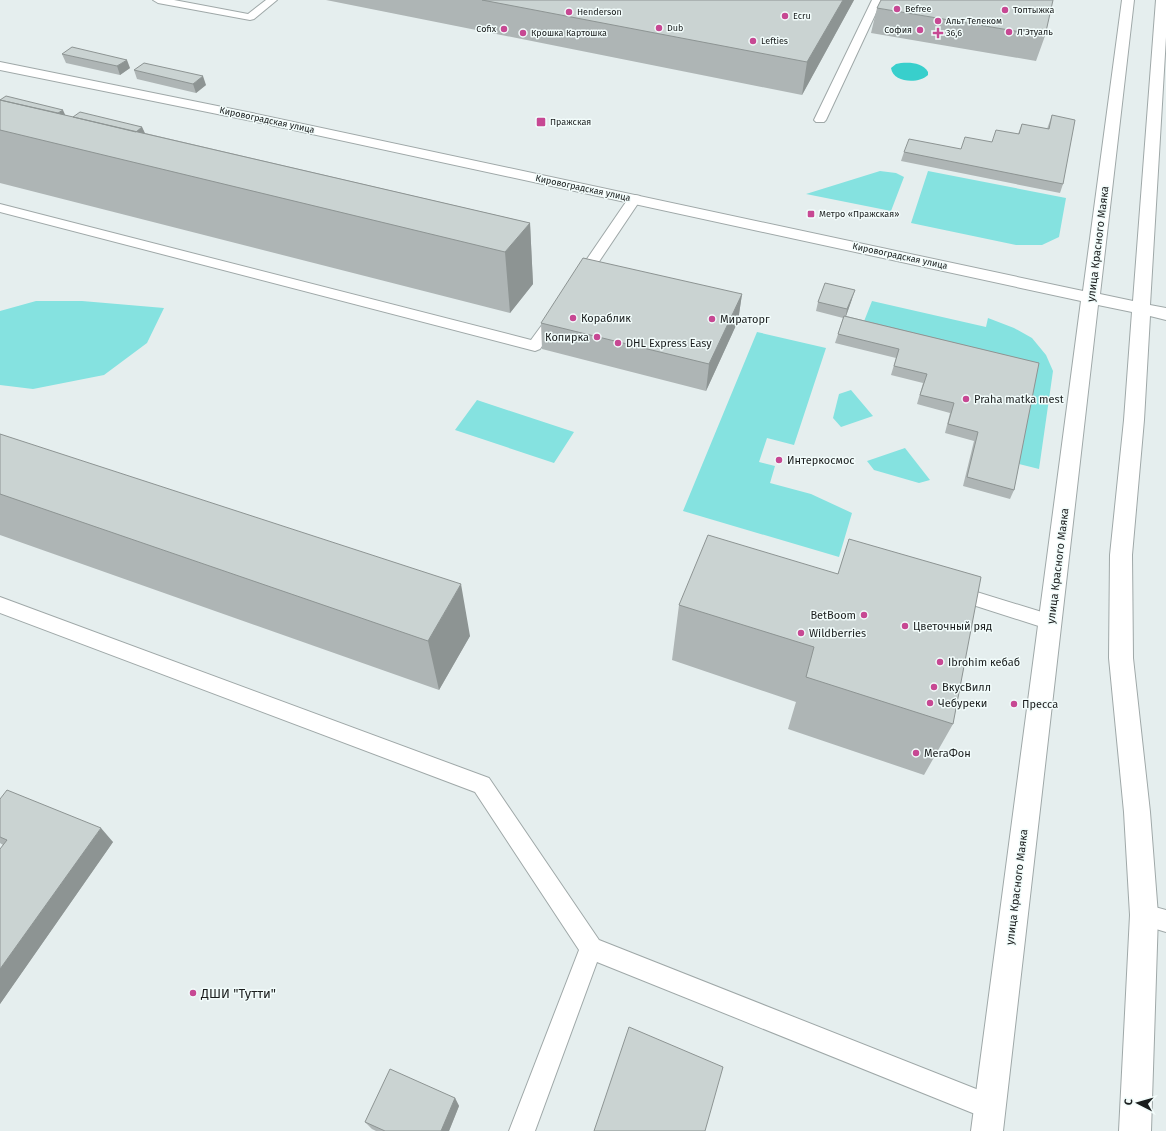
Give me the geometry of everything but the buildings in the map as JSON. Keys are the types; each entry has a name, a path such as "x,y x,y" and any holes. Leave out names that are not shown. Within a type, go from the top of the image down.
{"street":[{"name":"улица Красного Маяка","path":"988,1119 1128,0"},
{"path":"1136,1131 1155,918 1136,812 1121,658 1121,563 1134,420 1141,309 1163,29 1162,0"},
{"name":"Кировоградская улица","path":"0,66 226,111 1166,314"}],"lane":[{"path":"158,0 250,17 272,0"},
{"path":"820,120 877,0"},
{"path":"570,294 635,199"},
{"path":"0,208 535,346 562,307"},
{"path":"935,586 1051,622"},
{"path":"0,605 482,785 591,948 988,1119"},
{"path":"522,1131 591,948"}],"shaded area":[{"path":"913,63 920,65 926,69 928,75 919,80 913,81 896,77 891,68 896,64"},
{"path":"880,171 896,173 904,177 891,211 806,194"},
{"path":"928,171 1066,198 1059,237 1042,245 1016,245 911,223"},
{"path":"36,301 82,301 164,308 147,343 104,375 33,389 0,385 0,311"},
{"path":"872,301 986,327 988,318 1014,328 1032,338 1046,355 1053,371 1039,469 1019,464 1037,371 861,329"},
{"path":"757,332 826,348 794,445 767,438 759,462 775,466 770,483 811,494 852,513 839,557 683,511"},
{"path":"851,390 873,416 841,427 833,418 839,394"},
{"path":"477,400 574,432 554,463 455,430"},
{"path":"905,448 930,480 919,483 874,470 867,461"}],"place":[{"name":"Befree","path":"897,9"},
{"name":"Топтыжка","path":"1005,10"},
{"name":"Henderson","path":"569,12"},
{"name":"Ecru","path":"785,16"},
{"name":"Альт Телеком","path":"938,21"},
{"name":"Dub","path":"659,28"},
{"name":"Cofix","path":"504,29"},
{"name":"София","path":"920,30"},
{"name":"Л'Этуаль","path":"1009,32"},
{"name":"Крошка Картошка","path":"523,33"},
{"name":"36,6","path":"938,33"},
{"name":"Lefties","path":"753,41"},
{"name":"Пражская","path":"541,122"},
{"name":"Метро «Пражская»","path":"811,214"},
{"name":"Кораблик","path":"573,318"},
{"name":"Мираторг","path":"712,319"},
{"name":"Копирка","path":"597,337"},
{"name":"DHL Express Easy","path":"618,343"},
{"name":"Praha matka mest","path":"966,399"},
{"name":"Интеркосмос","path":"779,460"},
{"name":"BetBoom","path":"864,615"},
{"name":"Цветочный ряд","path":"905,626"},
{"name":"Wildberries","path":"801,633"},
{"name":"Ibrohim кебаб","path":"940,662"},
{"name":"ВкусВилл","path":"934,687"},
{"name":"Чебуреки","path":"930,703"},
{"name":"Пресса","path":"1014,704"},
{"name":"МегаФон","path":"916,753"},
{"name":"ДШИ \"Тутти\"","path":"193,993"}]}
